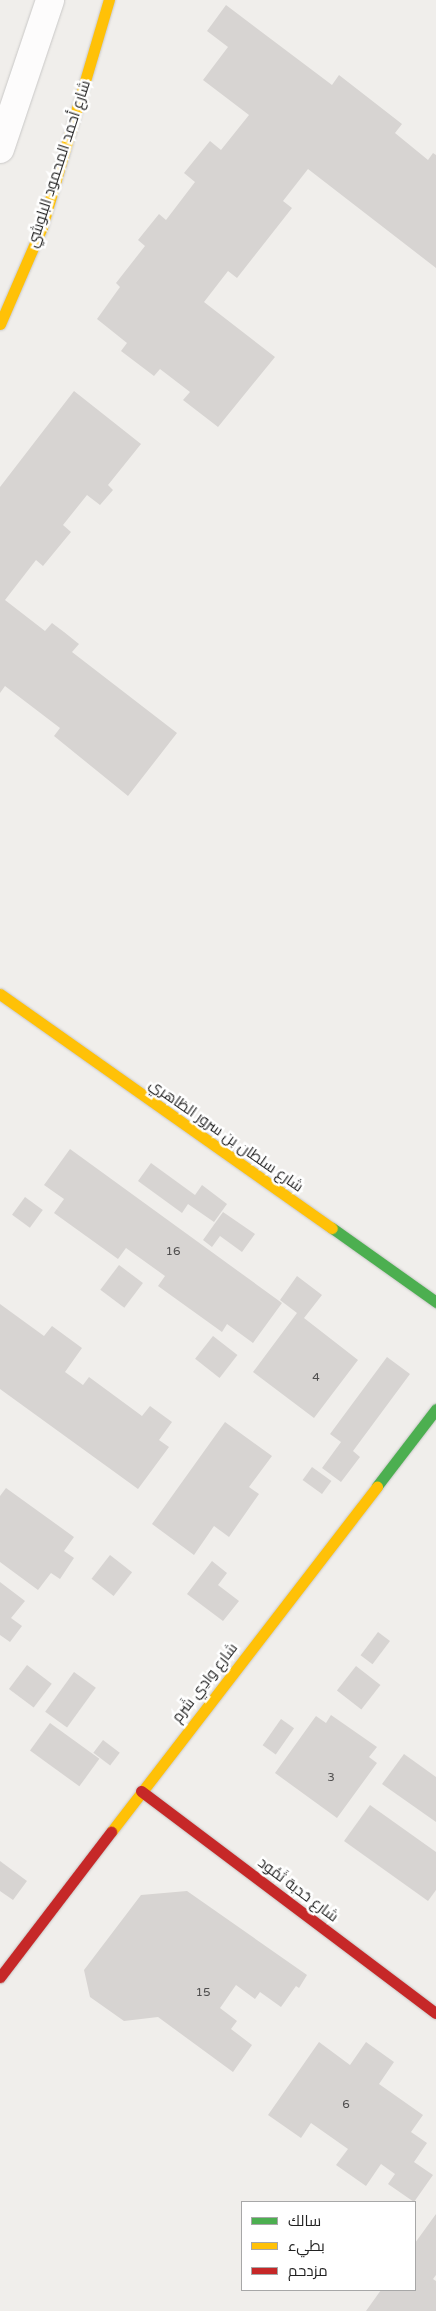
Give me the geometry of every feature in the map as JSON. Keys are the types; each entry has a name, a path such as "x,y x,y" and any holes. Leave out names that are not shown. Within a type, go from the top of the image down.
{"street":[{"path":"0,149 50,0"},
{"name":"شارع أحمد المحمود البلوشي","path":"0,324 42,227 109,0"},
{"name":"شارع سلطان بن سرور الظاهري","path":"0,994 436,1302"},
{"name":"شارع وادِي شَرم","path":"0,1976 436,1409"},
{"name":"شارع حَدبة ثَمُود","path":"141,1791 436,2013"}],"building":[{"path":"226,5 332,85 339,75 402,124 395,133 428,160 433,153 436,155 436,268 308,169 283,201 292,208 237,278 228,271 204,302 275,357 218,427 183,400 190,392 160,369 154,376 121,351 127,343 97,319 120,287 116,283 145,246 138,240 159,214 166,220 195,182 184,173 210,141 221,150 249,115 203,80 228,47 207,31"},
{"path":"74,391 141,444 108,485 113,490 100,505 87,495 63,525 71,532 43,566 36,560 5,600 45,631 52,623 64,632 79,644 72,652 177,733 128,796 54,736 60,728 5,686 0,693 0,487"},
{"path":"70,1149 282,1303 253,1343 227,1324 222,1332 158,1286 165,1276 126,1248 118,1259 54,1213 64,1199 44,1185"},
{"path":"151,1163 195,1195 202,1185 227,1204 214,1222 188,1204 182,1213 138,1181"},
{"path":"25,1197 43,1210 30,1228 12,1215"},
{"path":"223,1212 255,1234 242,1252 220,1236 212,1247 203,1240"},
{"path":"119,1265 143,1283 124,1308 100,1290"},
{"path":"297,1276 322,1295 304,1318 358,1360 314,1418 253,1372 297,1313 280,1300"},
{"path":"0,1304 44,1336 52,1326 82,1348 65,1372 83,1385 89,1377 142,1416 150,1406 172,1422 159,1440 169,1447 138,1489 0,1389"},
{"path":"213,1336 237,1355 220,1378 195,1359"},
{"path":"387,1357 410,1374 353,1451 360,1457 341,1482 322,1468 341,1442 330,1434"},
{"path":"225,1422 272,1456 249,1487 259,1494 229,1537 214,1526 194,1555 152,1524"},
{"path":"312,1467 331,1481 322,1494 303,1480"},
{"path":"6,1488 74,1537 64,1551 74,1558 60,1579 51,1573 38,1590 0,1562 0,1496"},
{"path":"110,1555 132,1572 114,1596 92,1579"},
{"path":"212,1561 227,1573 218,1585 239,1601 223,1621 187,1594"},
{"path":"0,1582 25,1601 11,1618 22,1626 10,1642 0,1635"},
{"path":"378,1632 390,1641 373,1664 361,1655"},
{"path":"27,1665 52,1684 34,1708 9,1689"},
{"path":"356,1666 380,1685 361,1710 337,1690"},
{"path":"74,1672 96,1688 67,1728 45,1712"},
{"path":"331,1715 377,1747 369,1757 377,1763 337,1818 275,1773 316,1716 326,1723"},
{"path":"281,1719 294,1728 276,1754 263,1745"},
{"path":"50,1723 99,1759 79,1786 30,1751"},
{"path":"103,1740 120,1753 110,1765 93,1753"},
{"path":"404,1754 436,1777 436,1822 382,1784"},
{"path":"370,1805 436,1852 436,1890 428,1901 344,1841"},
{"path":"0,1861 27,1881 13,1900 0,1891"},
{"path":"187,1891 307,1975 299,1988 296,1986 281,2007 260,1992 255,1999 236,1985 220,2008 237,2021 231,2029 252,2045 233,2072 158,2017 124,2021 90,1997 84,1970 141,1895"},
{"path":"319,2042 350,2065 366,2042 394,2062 379,2084 423,2115 411,2132 427,2143 414,2162 433,2175 415,2201 388,2184 395,2174 381,2164 366,2186 336,2165 348,2149 311,2123 301,2138 268,2115"},
{"path":"436,2214 436,2275 433,2279 436,2281 436,2311 366,2311 380,2291 416,2291 416,2242"}],"traffic: fast":[{"path":"332,1228 436,1302"},
{"path":"377,1486 436,1409"}],"traffic: slow":[{"path":"0,324 42,227 109,0"},
{"path":"0,994 332,1228"},
{"path":"111,1832 377,1486"}],"traffic: jam":[{"path":"141,1791 436,2013"},
{"path":"0,1977 111,1832"}]}
